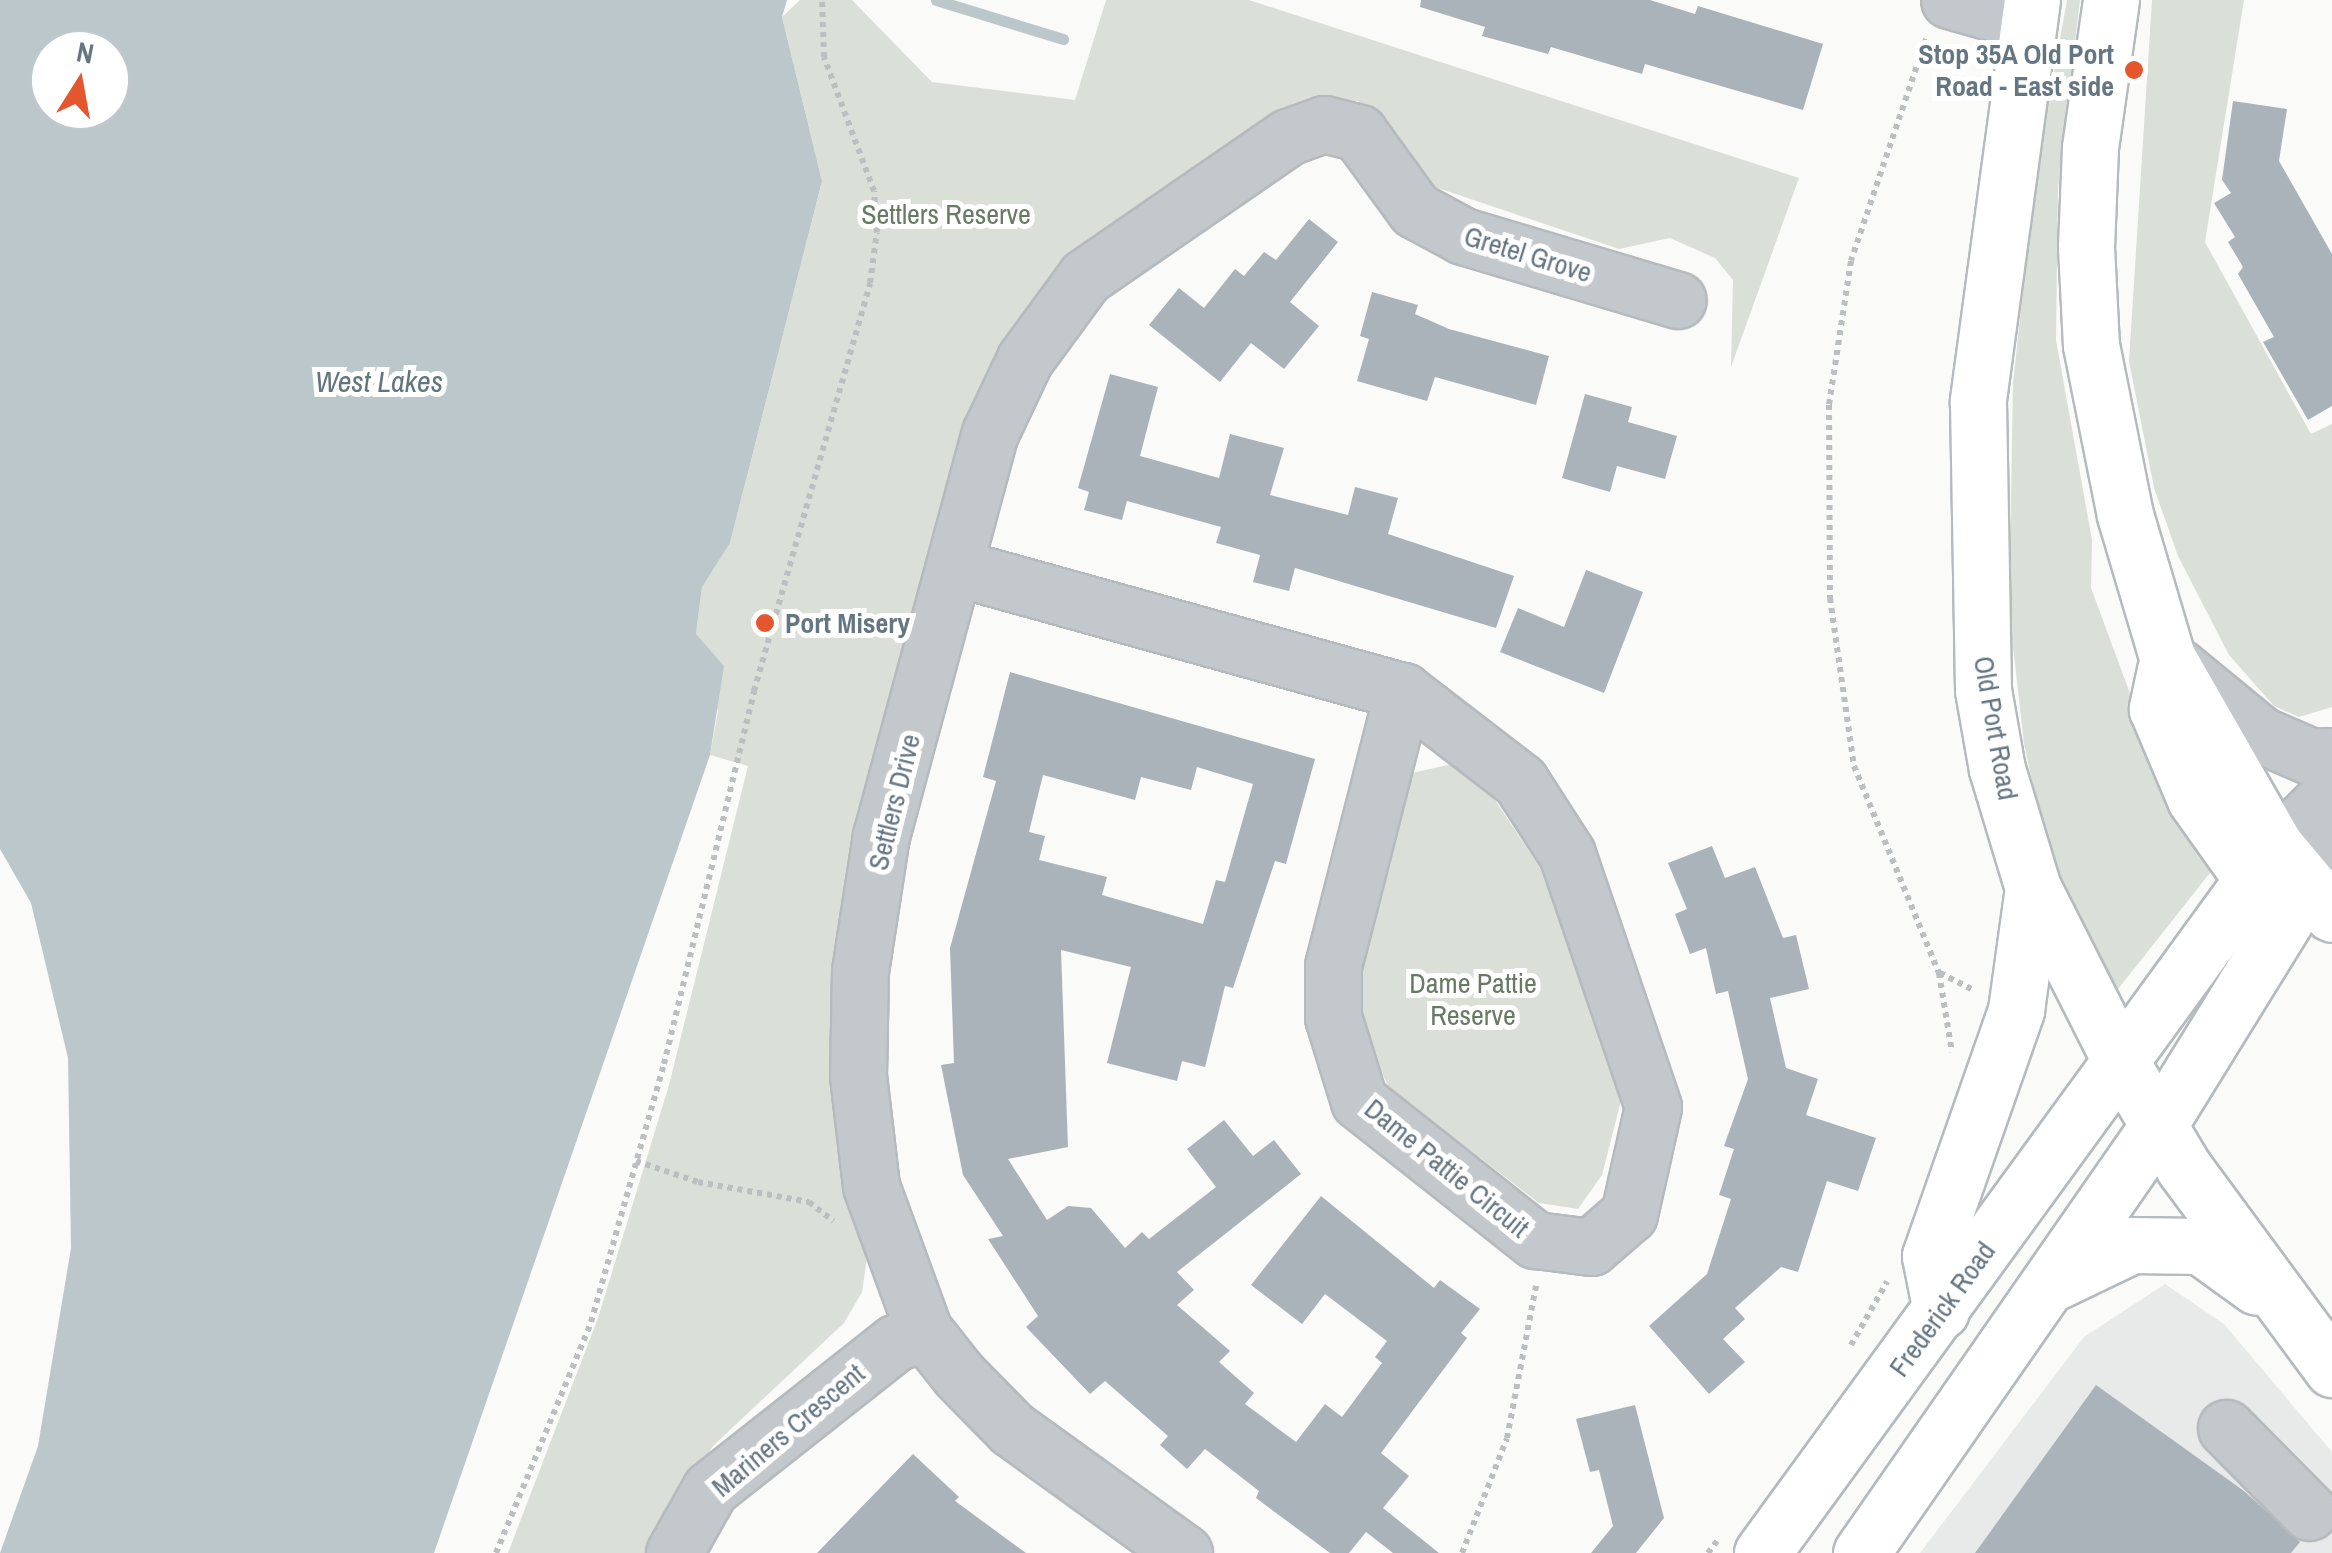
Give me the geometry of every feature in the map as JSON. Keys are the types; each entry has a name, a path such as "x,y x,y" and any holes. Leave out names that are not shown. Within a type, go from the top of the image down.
{"main road":[{"path":"1860,1553 2054,1283 2160,1123 2297,884 2196,799 2156,709 2167,657 2125,515 2090,344 2090,148 2111,0"},
{"name":"Old Port Road","path":"2030,11 1978,402 1976,547 1983,690 1997,769 2033,888 2122,1066 2184,1168 2332,1369"},
{"name":"Frederick Road","path":"1746,1538 1941,1311 2122,1066 2297,884"},
{"path":"1941,1311 1930,1256 2016,1010 2033,888"},
{"path":"2054,1283 2132,1245 2200,1246 2284,1306"}],"street":[{"path":"1939,15 2030,11"},
{"name":"Settlers Drive","path":"1184,1553 1012,1429 924,1331 871,1186 858,1074 860,971 881,836 958,568 990,434 1025,359 1085,278 1288,136 1324,124 1359,134"},
{"name":"Gretel Grove","path":"1359,134 1415,210 1463,236 1678,300"},
{"name":"Dame Pattie Circuit","path":"958,568 1403,692 1520,782 1566,854 1653,1107 1629,1214 1591,1247 1535,1240 1359,1101 1334,1017 1333,966 1403,692"},
{"path":"2167,657 2250,728 2312,757 2332,756"},
{"path":"2297,884 2332,792"},
{"name":"Mariners Crescent","path":"674,1553 710,1489 880,1354 924,1331"},
{"path":"2226,1428 2324,1515"}],"path":[{"path":"496,1553 591,1322 636,1161 754,691 870,282 878,232 874,192 824,57 822,0"},
{"path":"1939,15 1851,261 1829,405 1830,598 1854,766 1940,973 1954,1058"},
{"path":"636,1161 698,1182 808,1202 839,1225"},
{"path":"1462,1553 1506,1438 1526,1320 1550,1242"},
{"path":"1848,1350 1892,1268"},
{"path":"1708,1553 1746,1538"}],"shaded area":[{"path":"2165,1284 2224,1324 2332,1452 2332,1553 1920,1553 2084,1337"}],"green space":[{"name":"Settlers Reserve","path":"800,0 852,0 932,82 1075,100 1106,0 1249,0 1799,178 1731,367 1733,280 1715,258 1670,238 1619,249 1432,186 1358,101 1309,98 1092,250 1041,301 851,892 868,1251 862,1292 844,1323 713,1446 650,1553 508,1553 598,1318 669,1085 748,766 710,755 718,711 696,634 702,586 730,543 822,181 782,17"},
{"path":"2067,0 2080,0 2058,188 2056,340 2092,540 2091,588 2131,696 2213,869 2111,998 2066,906 2041,821 2024,744 2009,611 2013,383 2036,170"},
{"path":"2152,0 2244,0 2205,242 2311,434 2332,424 2332,707 2299,717 2274,706 2229,655 2178,556 2154,488 2129,361"},
{"name":"Dame Pattie Reserve","path":"1452,764 1489,791 1555,890 1622,1097 1602,1175 1578,1209 1539,1203 1389,1088 1365,1035 1355,973 1412,773"}],"water":[{"name":"West Lakes","path":"0,0 787,0 782,17 822,181 730,543 702,587 696,634 724,666 710,755 434,1553 0,1553 38,1446 71,1248 68,1058 31,903 0,849"}],"building":[{"path":"1421,0 1650,0 1695,14 1698,6 1823,44 1803,110 1645,64 1642,74 1551,47 1548,54 1482,36 1485,27 1420,7"},
{"path":"2233,101 2287,109 2279,161 2332,254 2332,406 2308,420 2263,342 2274,337 2238,274 2243,267 2228,242 2235,237 2214,203 2231,193 2222,180"},
{"path":"1309,219 1338,242 1290,302 1319,326 1284,369 1251,343 1220,382 1149,325 1179,288 1204,308 1235,269 1244,276 1264,252 1276,260"},
{"path":"1372,292 1418,305 1415,314 1449,329 1549,356 1536,405 1435,377 1427,401 1357,381 1369,339 1360,336"},
{"path":"1110,374 1158,387 1140,456 1219,478 1230,434 1284,448 1270,495 1348,515 1355,487 1398,498 1388,534 1514,576 1496,628 1295,568 1289,591 1253,582 1260,555 1216,543 1221,527 1127,501 1122,520 1084,510 1089,492 1078,488"},
{"path":"1585,394 1632,407 1628,422 1677,436 1665,479 1617,466 1610,492 1562,478"},
{"path":"1586,570 1643,592 1604,693 1500,652 1518,608 1564,627"},
{"path":"1010,672 1315,759 1286,864 1275,861 1233,988 1225,986 1205,1067 1182,1061 1177,1081 1107,1063 1131,967 1061,950 1068,1147 1008,1159 1047,1220 1068,1206 1091,1208 1125,1248 1142,1232 1149,1239 1216,1187 1187,1149 1224,1120 1253,1156 1274,1140 1301,1174 1177,1272 1194,1290 1177,1305 1230,1351 1219,1362 1254,1393 1245,1404 1296,1442 1325,1404 1342,1417 1382,1363 1375,1357 1387,1341 1325,1294 1302,1324 1251,1285 1321,1196 1434,1288 1440,1280 1480,1309 1461,1333 1467,1338 1381,1453 1409,1476 1383,1508 1439,1553 1393,1553 1366,1532 1349,1553 1330,1553 1256,1498 1259,1491 1205,1449 1187,1469 1160,1445 1168,1436 1105,1381 1090,1394 1026,1327 1038,1316 988,1239 1003,1236 963,1175 941,1065 954,1063 950,948 996,781 983,777","holes":["1197,767 1253,784 1225,882 1216,880 1203,924 1102,895 1107,877 1039,860 1045,836 1029,832 1043,775 1135,800 1141,777 1191,790"]},
{"path":"1712,846 1725,878 1755,867 1783,938 1796,935 1809,989 1770,998 1786,1068 1818,1079 1806,1115 1876,1138 1858,1191 1827,1181 1798,1272 1781,1267 1735,1308 1745,1319 1723,1339 1745,1362 1709,1394 1649,1326 1707,1274 1731,1199 1719,1195 1734,1149 1724,1146 1748,1079 1728,991 1716,994 1706,948 1690,954 1675,914 1687,909 1668,863"},
{"path":"2096,1385 2244,1491 2300,1542 2291,1553 1975,1553"},
{"path":"1635,1405 1664,1518 1636,1553 1591,1553 1613,1526 1599,1470 1590,1472 1576,1419"},
{"path":"913,1454 959,1497 955,1501 1026,1553 817,1553"}],"waterway":[{"path":"936,0 1063,39"}],"place":[{"name":"Stop 35A Old Port Road - East side","path":"2134,70"},
{"name":"Port Misery","path":"765,623"}]}
